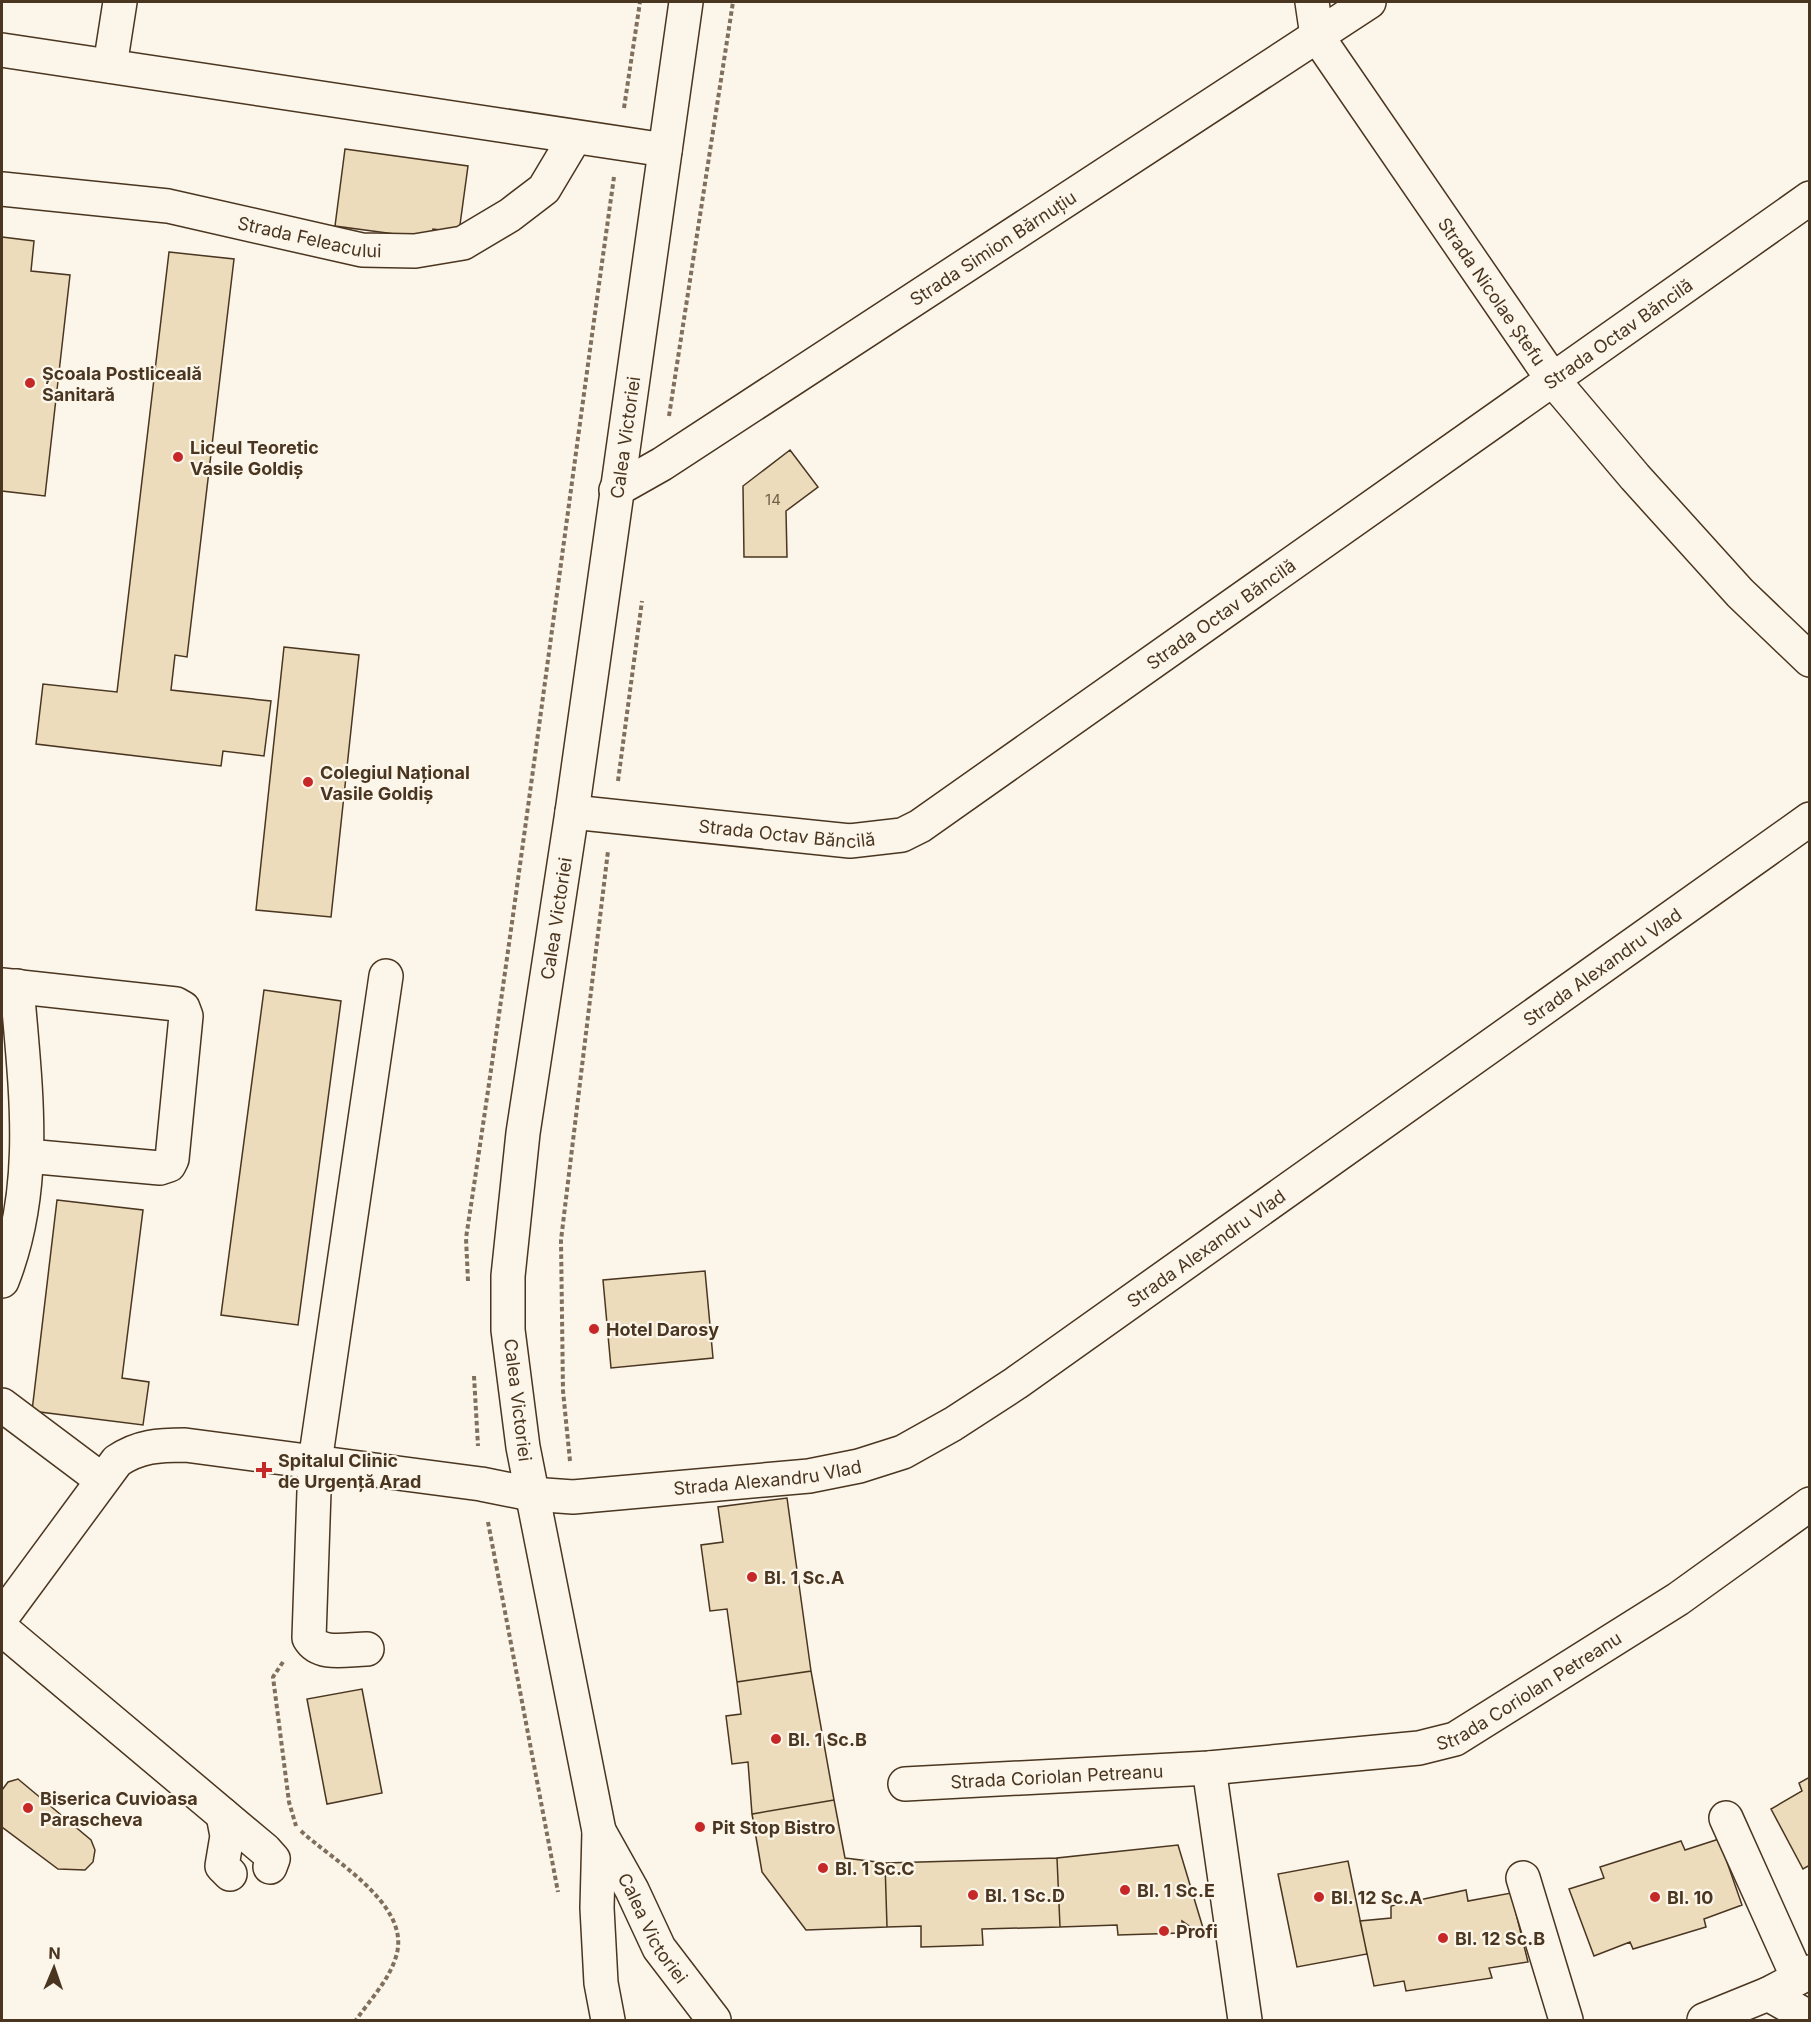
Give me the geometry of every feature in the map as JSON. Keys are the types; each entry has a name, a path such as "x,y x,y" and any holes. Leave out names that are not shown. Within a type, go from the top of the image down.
{"street":[{"path":"110,66 120,2"},
{"name":"Calea Victoriei","path":"608,2020 601,1983 597,1908 599,1831 531,1494 508,1330 508,1276 523,1133 572,812 686,2"},
{"path":"1312,2 1317,36"},
{"name":"Strada Simion Bărnuțiu","path":"616,490 662,464 1369,2"},
{"name":"Strada Nicolae Ștefu","path":"1317,36 1553,380 1635,477 1718,568 1809,660"},
{"path":"2,50 665,150"},
{"name":"Strada Feleacului","path":"2,189 168,207 362,250 415,251 463,243 510,215 544,189 574,137"},
{"name":"Strada Octav Băncilă","path":"572,812 850,841 902,835 920,826 1809,198"},
{"name":"Strada Alexandru Vlad","path":"2,1617 117,1461 133,1451 156,1445 185,1446 315,1462 481,1484 531,1494 573,1497 809,1476 859,1466 903,1452 953,1424 1016,1383 1809,819"},
{"path":"367,1649 322,1650 314,1647 309,1638 315,1462 386,976"},
{"path":"2,1281 14,1246 25,1190 27,1156 9,986 176,1004 183,1008 186,1016 172,1159 169,1165 160,1168 27,1156"},
{"path":"2,1405 102,1480"},
{"name":"Strada Coriolan Petreanu","path":"905,1784 1209,1768 1419,1748 1455,1738 1678,1599 1809,1504"},
{"path":"2,1629 273,1859 270,1867"},
{"path":"1209,1768 1245,2020"},
{"path":"223,1815 227,1836 222,1866 230,1874"},
{"path":"1704,2020 1768,1994 1804,1975 1726,1818"},
{"name":"Calea Victoriei","path":"599,1831 632,1890 659,1948 714,2020"},
{"path":"1523,1878 1566,2020"},
{"path":"1768,1994 1809,2018"}],"path":[{"path":"314,1647 284,1661 273,1677 292,1818 296,1827 377,1896 395,1924 398,1947 388,1975 356,2020"}],"building":[{"path":"345,149 468,166 459,232 433,229 432,239 335,226"},
{"name":"Școala Postliceală Sanitară","path":"2,237 34,241 31,271 70,275 45,496 2,491"},
{"name":"Liceul Teoretic Vasile Goldiș","path":"169,252 234,259 187,657 175,655 171,690 271,701 264,756 223,751 221,766 36,744 43,684 117,692"},
{"path":"790,450 818,487 786,511 787,557 744,557 743,486"},
{"name":"Colegiul Național Vasile Goldiș","path":"284,647 359,655 331,917 256,910"},
{"path":"264,990 341,1001 298,1325 221,1315"},
{"path":"57,1200 143,1210 122,1378 149,1382 143,1425 32,1411"},
{"name":"Hotel Darosy","path":"705,1271 713,1358 611,1368 603,1280"},
{"name":"Bl. 1 Sc.A","path":"787,1498 811,1671 737,1682 727,1609 710,1611 701,1545 723,1542 718,1507"},
{"name":"Bl. 1 Sc.B","path":"811,1671 834,1800 752,1814 748,1762 732,1764 726,1716 741,1714 737,1682"},
{"path":"362,1689 382,1793 327,1804 307,1699"},
{"path":"1810,1777 1810,1865 1803,1869 1771,1809 1802,1791 1799,1783"},
{"name":"Biserica Cuvioasa Parascheva","path":"18,1779 91,1840 95,1850 93,1862 85,1870 58,1869 2,1827 2,1790 8,1782"},
{"name":"Bl. 1 Sc.C","path":"834,1800 845,1858 885,1863 887,1927 806,1930 762,1872 752,1814"},
{"name":"Bl. 10","path":"1719,1839 1742,1905 1704,1919 1706,1927 1633,1949 1630,1942 1594,1956 1569,1889 1604,1878 1600,1867 1681,1841 1685,1850"},
{"name":"Bl. 1 Sc.E","path":"1178,1845 1206,1938 1182,1921 1182,1933 1118,1935 1117,1925 1060,1927 1057,1858"},
{"name":"Bl. 1 Sc.D","path":"1057,1858 1060,1927 982,1929 983,1945 921,1947 921,1926 887,1927 885,1863"},
{"name":"Bl. 12 Sc.A","path":"1348,1861 1367,1954 1297,1967 1278,1874"},
{"name":"Bl. 12 Sc.B","path":"1466,1890 1468,1901 1511,1893 1528,1962 1489,1968 1492,1978 1406,1991 1404,1981 1374,1986 1360,1921 1391,1918 1391,1906"}],"place":[{"name":"Școala Postliceală Sanitară","path":"30,383"},
{"name":"Liceul Teoretic Vasile Goldiș","path":"178,457"},
{"name":"Colegiul Național Vasile Goldiș","path":"308,782"},
{"name":"Hotel Darosy","path":"594,1329"},
{"name":"Spitalul Clinic de Urgență Arad","path":"264,1470"},
{"name":"Bl. 1 Sc.A","path":"752,1577"},
{"name":"Bl. 1 Sc.B","path":"776,1739"},
{"name":"Biserica Cuvioasa Parascheva","path":"28,1808"},
{"name":"Pit Stop Bistro","path":"700,1827"},
{"name":"Bl. 1 Sc.C","path":"823,1868"},
{"name":"Bl. 1 Sc.E","path":"1125,1890"},
{"name":"Bl. 1 Sc.D","path":"973,1895"},
{"name":"Bl. 12 Sc.A","path":"1319,1897"},
{"name":"Bl. 10","path":"1655,1897"},
{"name":"Profi","path":"1164,1931"},
{"name":"Bl. 12 Sc.B","path":"1443,1938"}]}
